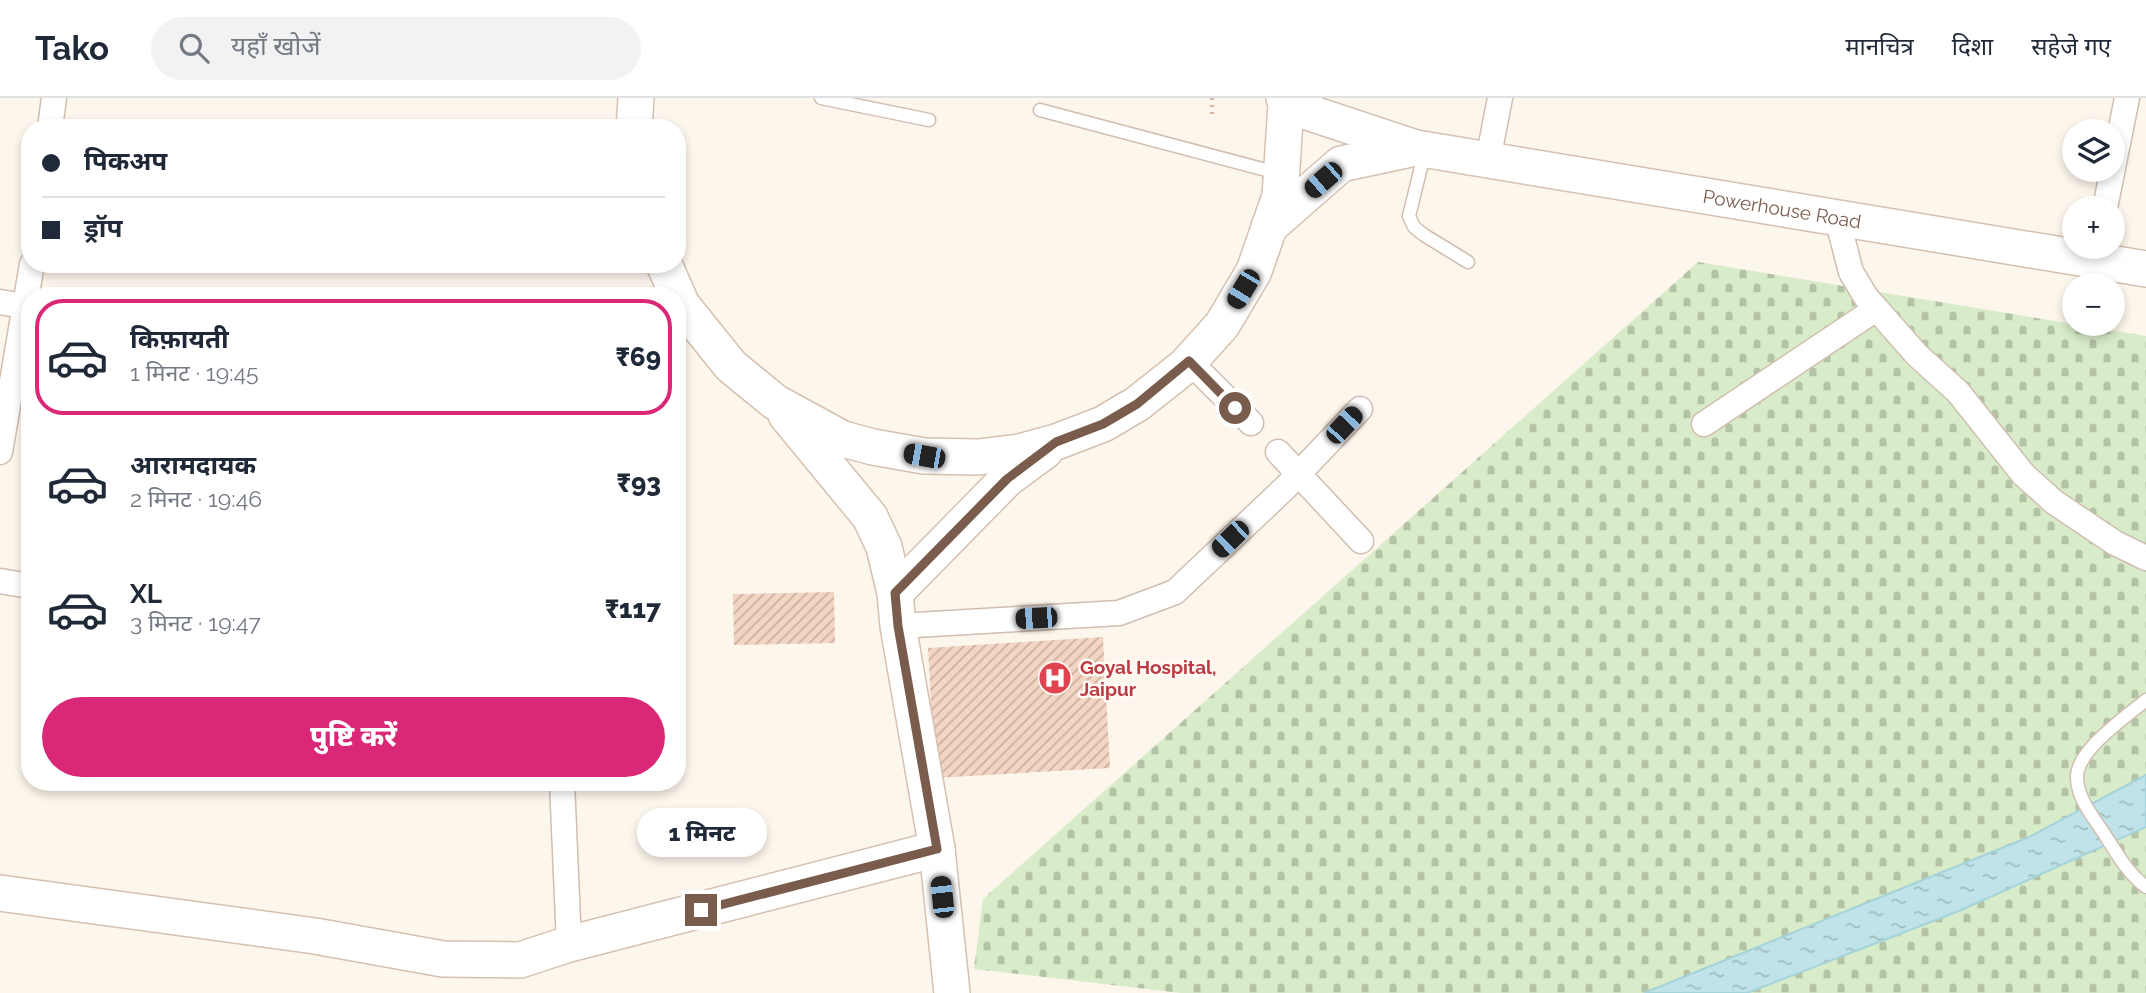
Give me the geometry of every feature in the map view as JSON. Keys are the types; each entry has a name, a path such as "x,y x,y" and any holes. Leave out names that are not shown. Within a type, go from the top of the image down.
{"main road":[{"path":"635,119 636,98"},
{"path":"686,310 731,366 775,402 844,439 924,456 978,457 1019,452 1056,442 1103,424 1137,404 1189,361 1222,325 1254,271 1280,196 1285,102 1420,149"},
{"path":"1269,227 1341,164 1420,149"},
{"name":"Powerhouse Road","path":"1420,149 1837,218 2062,249"},
{"name":"Powerhouse Road","path":"2113,259 2146,269"},
{"path":"775,402 870,517 884,547 937,849 952,993"},
{"path":"897,609 1007,479 1056,442"},
{"path":"0,893 315,936 443,959 520,960 569,944 937,849"}],"street":[{"path":"51,119 54,98"},
{"path":"1488,160 1500,98"},
{"path":"2107,196 2127,98"},
{"path":"1837,218 1851,272 1866,297 1917,355 1958,392 2023,474 2054,502 2115,543 2146,558"},
{"path":"0,302 21,305"},
{"path":"1704,424 1876,309"},
{"path":"0,452 21,342"},
{"path":"1189,361 1251,424"},
{"path":"897,609 1119,613 1175,592 1299,473 1360,409"},
{"path":"1279,452 1361,541"},
{"path":"0,581 21,584"},
{"path":"562,791 569,944"}],"lane":[{"path":"821,98 929,120"},
{"path":"1040,110 1281,174"},
{"path":"1420,149 1409,216 1414,227 1424,235 1468,262"},
{"path":"2146,700 2110,729 2084,755 2076,778 2084,803 2129,871 2146,887"}],"path":[{"path":"1212,98 1212,118"}],"green space":[{"path":"1698,262 2062,322 2062,336 2125,336 2125,333 2146,336 2146,993 1181,993 974,969 983,899"}],"water":[{"path":"2146,775 2146,827 1959,911 1747,993 1644,993 2029,837"}],"building":[{"path":"834,592 835,643 734,645 733,594"},
{"path":"1103,637 1110,768 935,778 928,648"}],"place":[{"name":"Goyal Hospital, Jaipur","path":"1055,678"}],"route":[{"path":"701,910 937,849 898,626 895,593 1007,479 1056,442 1103,424 1137,404 1189,361 1235,408"}]}
